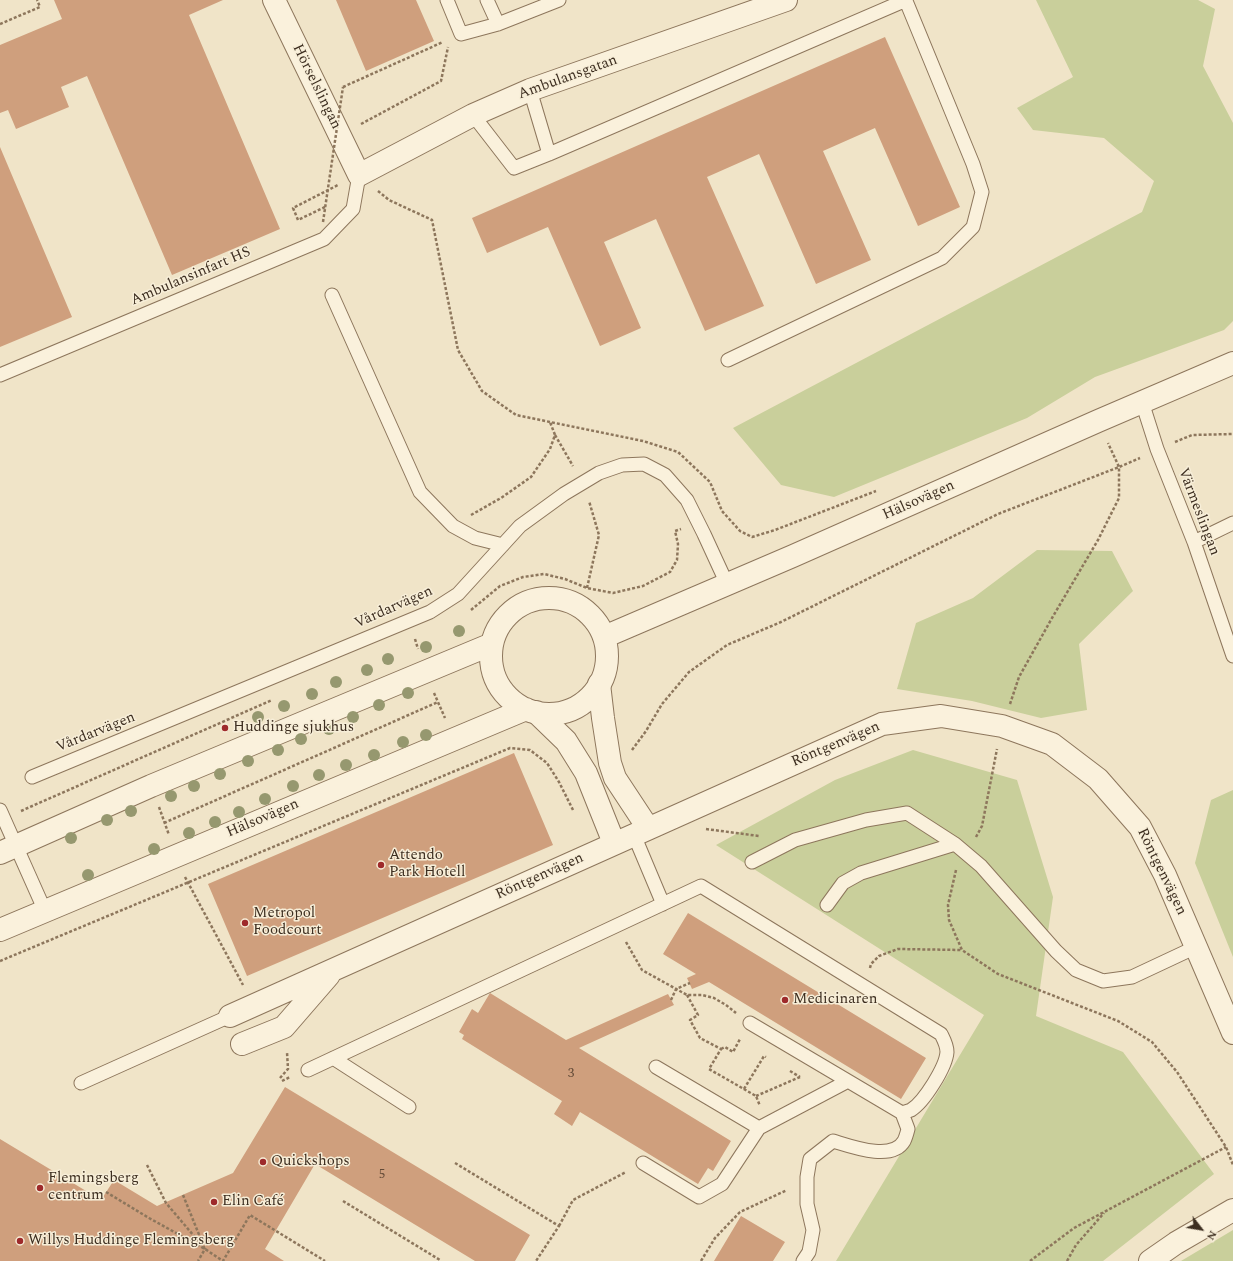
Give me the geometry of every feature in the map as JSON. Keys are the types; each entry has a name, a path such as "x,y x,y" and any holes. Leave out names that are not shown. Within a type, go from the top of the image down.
{"street":[{"name":"Hörselslingan","path":"274,0 358,175"},
{"name":"Ambulansgatan","path":"358,175 473,115 530,90 786,0"},
{"name":"Hälsovägen","path":"604,637 1233,363"},
{"path":"531,711 555,714 572,709 588,699 599,684 605,669 607,653 604,637 596,622 584,610 570,602 554,598 537,599 522,605 508,615 498,628 492,644 491,659 494,675 499,685 512,701 531,711 566,741 586,773 632,836"},
{"path":"8,850 151,786 492,644"},
{"path":"599,684 610,763 632,836"},
{"name":"Hälsovägen","path":"0,930 454,739 531,711"},
{"name":"Röntgenvägen","path":"230,1016 882,724 941,716 1002,726 1052,744 1098,779 1140,826 1165,875 1233,1033"},
{"name":"Röntgenvägen","path":"242,1044 284,1026 335,968"},
{"path":"1150,1261 1176,1243 1233,1210"}],"lane":[{"path":"448,0 455,37 498,24 559,0"},
{"path":"487,0 498,24"},
{"path":"473,115 514,168 906,0 973,164 982,192 973,227 942,258 728,360"},
{"path":"530,90 549,154"},
{"name":"Ambulansinfart HS","path":"0,375 324,239 353,210 358,175"},
{"path":"332,295 420,492 453,526 475,538 503,545"},
{"name":"Värmeslingan","path":"1142,402 1157,449 1194,542 1233,656"},
{"name":"Vårdarvägen","path":"32,777 430,612 458,594 520,526 583,482 599,473 622,465 644,464 665,475 687,500 727,584"},
{"path":"1194,542 1233,524"},
{"path":"752,862 795,840 866,820 907,812 955,844 981,866 1056,951 1076,970 1103,981 1132,977 1196,947"},
{"path":"2,814 8,850 45,911"},
{"path":"632,836 663,904"},
{"path":"827,905 843,883 861,873 955,844"},
{"path":"308,1070 701,886 941,1034 946,1043 947,1053 943,1066 927,1094 911,1110 902,1113"},
{"path":"81,1083 230,1016"},
{"path":"750,1023 902,1113 908,1129 903,1142 890,1151 865,1151 833,1140 810,1158 806,1181 807,1204 813,1230 809,1252 803,1261"},
{"path":"333,1058 409,1107"},
{"path":"656,1067 763,1126"},
{"path":"643,1163 699,1197 722,1184 763,1126 848,1081"}],"path":[{"path":"0,24 40,7 37,0"},
{"path":"340,136 440,81 455,37"},
{"path":"323,222 343,87 455,37"},
{"path":"358,175 389,200 432,220 458,350 482,391 516,415 643,441 678,452 710,482 722,511 740,531 752,537 775,530 877,491"},
{"path":"322,194 293,208 298,220 325,207"},
{"path":"550,422 555,435 583,482 599,535 587,588"},
{"path":"1192,435 1233,434"},
{"path":"453,526 501,498 531,477 550,449 555,435"},
{"path":"628,756 646,731 662,704 689,672 727,645 781,622 998,514 1119,467 1119,498 1098,540 1019,677 1002,726 982,826 956,871 948,905 949,920 962,950"},
{"path":"468,612 500,586 523,576 544,574 565,579 587,588 612,593 643,586 670,572 677,560 678,544 675,531 698,521"},
{"path":"421,635 414,638 425,672 466,766"},
{"path":"2,814 139,759 277,698"},
{"path":"164,823 438,702"},
{"path":"0,961 510,748 530,750 548,763 559,782"},
{"path":"139,759 188,882"},
{"path":"705,829 795,840"},
{"path":"617,926 642,970 687,995 702,995 714,998 750,1023"},
{"path":"871,964 879,956 898,949 962,950 998,974 1118,1021 1152,1042 1177,1072 1226,1147 1233,1165"},
{"path":"671,1000 676,989 690,983"},
{"path":"687,995 698,1015 690,1020 700,1038 721,1049 709,1069 756,1096 763,1126"},
{"path":"744,1089 764,1056 770,1060"},
{"path":"756,1096 824,1067"},
{"path":"788,1070 800,1077"},
{"path":"1030,1261 1074,1228 1226,1147"},
{"path":"455,1163 559,1226"},
{"path":"536,1261 559,1226 573,1200 643,1163"},
{"path":"147,1165 166,1203 205,1249"},
{"path":"700,1261 715,1238 740,1212 806,1181"},
{"path":"106,1192 223,1261 250,1215 325,1261"},
{"path":"183,1195 205,1249"},
{"path":"343,1201 440,1261"},
{"path":"1067,1261 1076,1245 1107,1210"},
{"path":"198,1261 205,1249"}],"green space":[{"path":"1036,0 1198,0 1215,9 1203,66 1233,123 1233,321 1224,330 1095,377 1027,418 834,497 781,485 733,428 1142,212 1154,181 1104,138 1033,130 1017,108 1073,77"},
{"path":"1037,550 1112,551 1133,591 1079,644 1087,710 1041,718 972,701 897,689 916,623 973,598"},
{"path":"913,750 1017,780 1053,897 1036,1016 1123,1052 1214,1174 1103,1261 836,1261 984,1015 716,845 835,780"},
{"path":"1233,790 1233,957 1195,863 1211,800"},
{"path":"1233,1230 1233,1261 1181,1261"}],"building":[{"path":"54,0 223,0 189,15 280,229 172,275 87,76 61,87 69,107 16,129 8,110 0,113 0,45 62,19"},
{"path":"336,0 416,0 434,41 366,71"},
{"path":"885,37 960,207 918,226 875,128 823,151 871,260 816,284 759,154 707,177 764,306 705,331 656,219 604,242 641,328 600,346 548,227 487,253 472,218"},
{"path":"0,147 72,317 0,347"},
{"name":"Attendo Park Hotell","path":"514,753 553,845 247,976 208,884"},
{"name":"Medicinaren","path":"688,913 926,1058 901,1099 709,982 692,989 687,978 696,974 663,954"},
{"path":"490,993 566,1040 668,994 674,1005 579,1048 731,1141 713,1171 708,1168 698,1184 580,1112 572,1126 554,1114 562,1101 462,1039 464,1035 459,1032 472,1009 478,1013"},
{"path":"285,1087 530,1235 515,1261 475,1261 315,1164 265,1249 284,1261 0,1261 0,1139 101,1200 114,1180 157,1206 233,1173"},
{"path":"741,1216 785,1242 773,1261 714,1261"}],"place":[{"name":"Huddinge sjukhus","path":"225,728"},
{"name":"Attendo Park Hotell","path":"381,865"},
{"name":"Metropol Foodcourt","path":"245,923"},
{"name":"Medicinaren","path":"785,1000"},
{"name":"Quickshops","path":"263,1162"},
{"name":"Flemingsberg centrum","path":"40,1188"},
{"name":"Elin Café","path":"214,1202"},
{"name":"Willys Huddinge Flemingsberg","path":"20,1241"}]}
